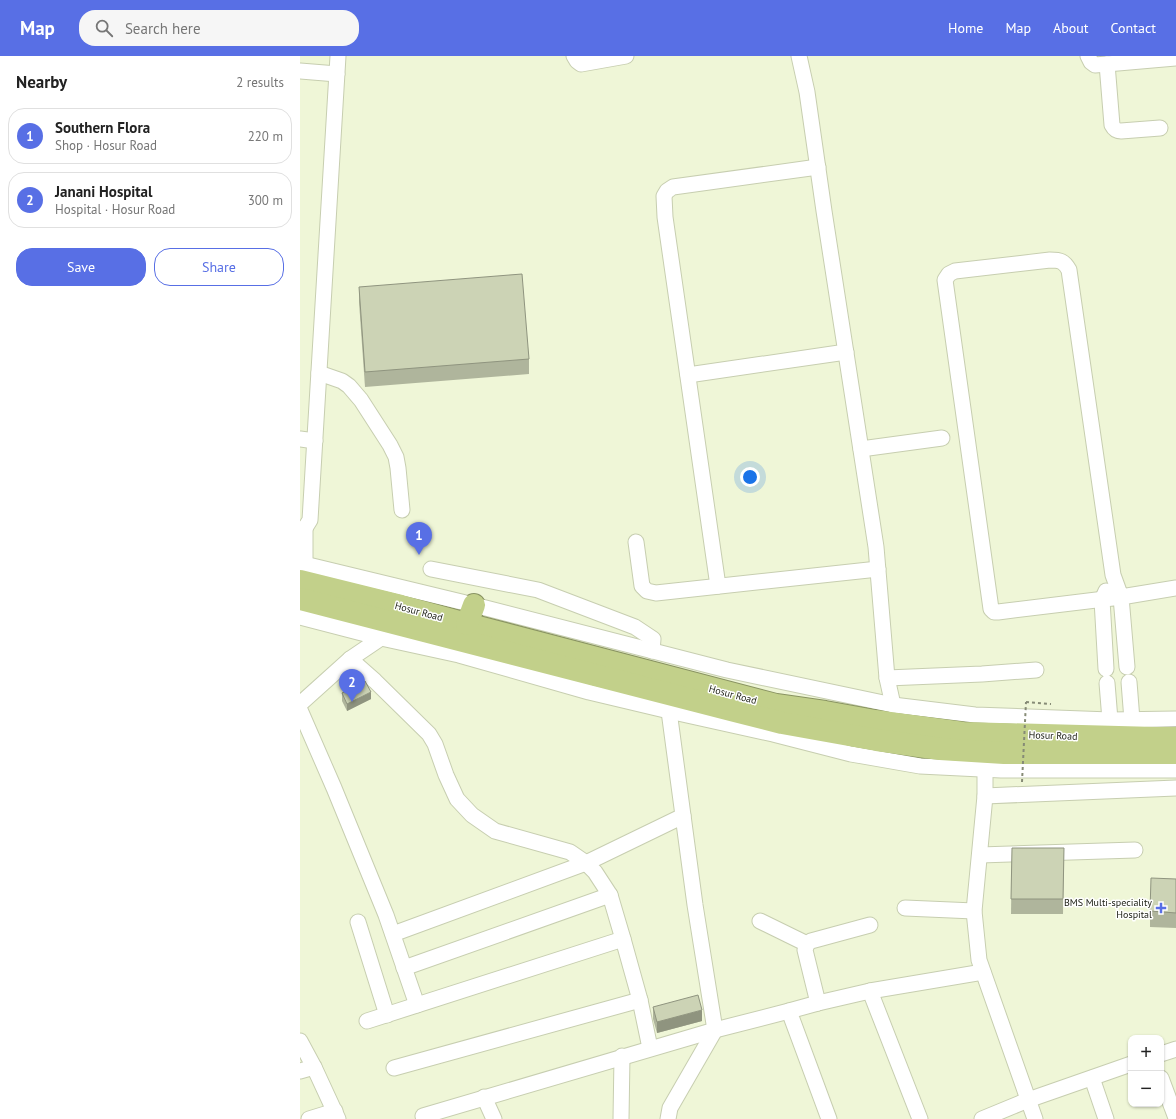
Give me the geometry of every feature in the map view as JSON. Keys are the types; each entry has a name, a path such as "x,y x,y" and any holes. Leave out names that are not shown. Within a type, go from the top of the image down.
{"highway":[{"name":"Hosur Road","path":"302,570 467,632 586,673 776,721 877,740 940,749 1004,753 1176,753"},
{"name":"Hosur Road","path":"300,599 467,632 776,705 875,721 963,733 1176,738"}],"street":[{"path":"302,570 302,529 310,520 338,56"},
{"path":"574,56 580,64 626,56"},
{"path":"799,56 807,92 876,547 887,678 893,705"},
{"path":"1088,56 1091,62 1095,65 1176,58"},
{"path":"1106,64 1112,125 1114,128 1117,131 1160,128"},
{"path":"300,71 337,74"},
{"path":"718,586 665,217 664,196 667,191 673,187 818,167"},
{"path":"1127,667 1121,597 1113,575 1069,270 1066,264 1059,260 1054,260 955,271 949,274 945,280 991,609 994,612 998,612 1102,600 1121,597 1176,588"},
{"path":"688,375 846,352"},
{"path":"319,373 342,381 349,386 361,400 390,445 396,457 402,510"},
{"path":"861,449 942,438"},
{"path":"300,439 315,441"},
{"path":"636,542 642,586 646,591 656,593 878,568"},
{"path":"431,569 538,590 572,602 635,627 652,639 652,651"},
{"path":"1110,720 1102,600 1113,575"},
{"path":"300,617 381,638 467,632 652,651 727,670 893,705 975,715 1110,720 1176,719"},
{"path":"467,632 589,692 773,734 852,754 920,766 1001,770 1176,770"},
{"path":"300,704 350,659 381,638"},
{"path":"350,659 375,681 429,734 435,744 446,775 457,799 472,815 495,831 570,852 586,863 595,872 610,894 640,1000 650,1048"},
{"path":"887,678 1036,670"},
{"path":"1129,682 1132,720"},
{"path":"300,710 386,915 417,1005"},
{"path":"668,1119 670,1108 714,1030 695,905 669,711"},
{"path":"985,769 985,794 974,911 979,960 1035,1119"},
{"path":"985,794 992,787 1001,770"},
{"path":"985,794 1176,788"},
{"path":"392,934 586,863 683,816"},
{"path":"980,855 1136,850"},
{"path":"404,968 610,894"},
{"path":"905,908 974,911"},
{"path":"760,921 807,944"},
{"path":"358,922 387,1015"},
{"path":"818,1003 805,950 807,944 811,941 870,926"},
{"path":"367,1021 623,939"},
{"path":"423,1116 622,1056 714,1030 790,1012 818,1003 870,991 983,972"},
{"path":"870,991 920,1119"},
{"path":"394,1068 640,1000"},
{"path":"790,1012 829,1119"},
{"path":"300,1041 314,1067 336,1115 309,1119"},
{"path":"1164,1053 1176,1049"},
{"path":"621,1119 622,1056"},
{"path":"982,1119 1028,1100 1128,1065"},
{"path":"300,1071 314,1067"},
{"path":"1092,1078 1106,1119"},
{"path":"1164,1086 1176,1118"},
{"path":"484,1097 494,1119"}],"path":[{"path":"1022,782 1026,702 1052,704"}],"building":[{"path":"522,274 529,359 365,372 359,287"},
{"path":"365,681 371,692 347,704 342,693"},
{"path":"1012,848 1064,848 1063,899 1011,899"},
{"path":"1151,878 1176,879 1176,913 1150,911"},
{"path":"698,995 702,1010 657,1022 653,1007"}],"place":[{"name":"Southern Flora","path":"419,555"},
{"name":"Janani Hospital","path":"352,702"},
{"name":"BMS Multi-speciality Hospital","path":"1161,908"}]}
